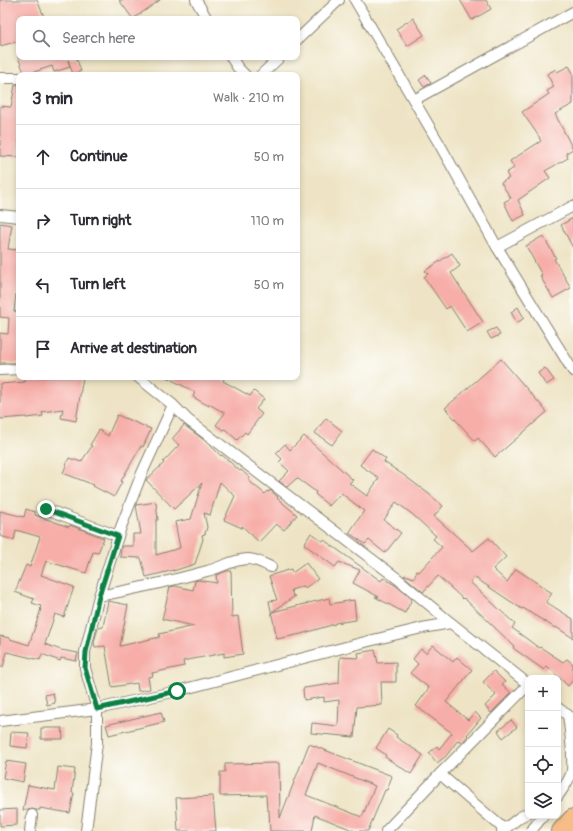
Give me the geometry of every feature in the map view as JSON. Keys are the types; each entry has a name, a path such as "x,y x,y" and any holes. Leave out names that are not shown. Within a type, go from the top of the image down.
{"highway":[{"path":"561,831 573,818"}],"street":[{"path":"196,0 205,16"},
{"path":"300,37 339,0"},
{"path":"355,0 440,145 497,247 573,371"},
{"path":"414,100 573,12"},
{"path":"233,60 242,72"},
{"path":"264,72 277,60"},
{"path":"0,78 16,78"},
{"path":"497,247 573,206"},
{"path":"0,215 16,217"},
{"path":"0,370 16,370"},
{"path":"142,380 173,405 188,420 398,579 525,683"},
{"path":"86,831 97,743 97,709 85,668 86,652 99,596 118,536 142,473 173,405"},
{"path":"46,509 118,536"},
{"path":"99,596 140,588 209,571 240,560 256,560 271,568"},
{"path":"0,721 97,709 177,691 422,628 451,623"},
{"path":"386,831 525,688"},
{"path":"561,710 570,717 573,759 572,771 561,792"},
{"path":"440,774 503,830 525,814"},
{"path":"30,831 32,815"},
{"path":"531,831 541,819"}],"building":[{"path":"0,0 37,0 44,16 16,16 16,42 0,46"},
{"path":"119,0 160,0 137,16 131,16"},
{"path":"460,0 486,0 491,9 472,20"},
{"path":"413,18 424,35 407,46 396,29"},
{"path":"19,60 68,60 70,67 54,72 52,66 34,72 24,72"},
{"path":"68,60 77,60 81,71 72,72"},
{"path":"569,66 573,73 573,104 555,114 573,149 566,153 568,158 545,171 550,178 518,200 525,215 513,221 504,202 511,198 501,183 509,178 506,173 514,168 510,161 541,141 522,112 549,94 547,91 554,87 547,74 556,69 557,72"},
{"path":"426,75 431,83 424,87 419,80"},
{"path":"16,85 16,157 0,156 0,106 11,107"},
{"path":"573,218 573,248 561,225"},
{"path":"0,223 12,225 8,249 16,250 16,294 14,311 16,311 16,363 0,363 0,333 8,334 9,318 0,317"},
{"path":"543,236 556,258 554,259 571,288 553,298 540,276 542,275 526,246"},
{"path":"452,253 460,266 451,273 483,322 467,332 450,306 446,309 424,277 428,274 425,271"},
{"path":"518,307 524,318 517,323 511,312"},
{"path":"496,328 500,335 491,339 487,332"},
{"path":"501,359 547,412 495,457 478,438 475,441 445,408"},
{"path":"545,368 554,380 546,385 538,373"},
{"path":"25,380 83,380 76,421 61,418 63,409 42,412 43,416 0,419 0,384 25,382"},
{"path":"172,380 224,380 250,396 254,391 264,399 256,409 262,414 247,434 245,432 237,440 225,429 223,430 216,425 225,413 193,397 195,392"},
{"path":"117,415 151,429 143,447 141,446 121,481 122,482 114,497 93,486 94,485 63,473 69,458 81,462 92,446 90,445 99,430 108,436"},
{"path":"326,418 342,431 332,445 315,433"},
{"path":"184,425 208,443 221,456 222,455 240,471 241,470 250,478 248,480 265,494 270,490 297,515 284,530 276,524 259,542 242,526 242,528 224,520 235,496 220,482 210,515 204,513 207,527 205,534 202,535 203,539 195,564 146,577 141,558 120,557 122,546 133,546 133,534 141,534 136,505 156,502 158,520 156,520 156,555 180,548 175,522 191,519 202,483 174,509 146,480 164,463 163,462 179,445 172,439"},
{"path":"304,436 353,480 349,483 367,496 379,478 360,465 372,449 386,459 384,462 405,476 443,506 434,516 473,551 489,538 506,557 493,569 507,582 516,569 552,593 546,602 573,619 573,638 523,608 522,609 474,577 470,582 515,624 512,628 539,648 540,647 563,662 567,659 573,664 573,680 568,686 561,679 561,675 556,675 547,666 544,670 513,648 514,646 464,598 463,599 438,576 423,592 404,576 414,578 417,571 419,572 442,547 433,539 436,536 412,514 396,502 384,520 401,533 385,553 369,540 365,544 349,533 364,511 341,493 329,506 315,494 316,492 297,478 287,487 279,481 289,471 279,462 282,459 276,453 285,444 290,450"},
{"path":"26,509 35,512 35,515 69,527 70,525 104,538 98,553 93,552 86,573 46,561 41,575 74,587 64,617 55,614 45,644 61,650 78,653 76,661 61,658 60,661 42,654 40,660 7,652 3,667 0,667 0,636 29,645 41,609 41,606 32,603 34,599 15,592 26,565 30,567 40,537 16,530 14,540 0,536 0,511 24,517"},
{"path":"311,533 322,541 324,540 381,581 383,578 395,585 412,599 405,613 353,583 360,570 339,562 335,567 304,544"},
{"path":"306,563 318,579 305,588 304,586 291,590 293,596 295,596 272,612 329,598 330,604 354,600 356,620 335,623 301,634 277,639 269,601 277,600 269,576 291,569 292,573"},
{"path":"231,571 232,617 238,616 243,654 224,657 224,653 183,661 184,666 152,673 153,676 148,677 150,689 138,691 137,683 112,687 105,646 95,647 94,642 98,628 103,627 108,601 128,605 120,646 160,637 159,634 194,626 162,619 170,587 175,586 193,590 195,581 198,580 217,583 216,575"},
{"path":"433,645 453,662 457,657 472,670 446,702 468,720 475,712 481,718 467,735 468,736 462,742 458,740 446,756 437,763 429,753 437,746 439,749 452,733 416,706 429,688 410,673 418,664 413,659 421,649 426,653"},
{"path":"375,650 378,663 396,662 396,682 381,682 382,705 357,707 354,737 311,733 312,723 338,726 339,700 324,702 324,697 304,700 303,689 339,683 340,657 359,658 358,653"},
{"path":"494,671 505,682 502,684 511,693 491,713 485,706 496,695 483,682"},
{"path":"53,693 55,703 47,705 45,695"},
{"path":"161,712 164,722 109,735 106,725"},
{"path":"511,720 517,727 503,738 498,731"},
{"path":"41,728 62,728 63,739 41,739"},
{"path":"388,729 397,735 396,737 423,755 411,774 385,757 386,755 376,748"},
{"path":"11,732 29,733 27,748 10,746"},
{"path":"309,744 392,776 368,831 355,831 315,815 312,831 270,831 269,810 267,810 266,795 220,796 220,772 225,772 225,764 279,763 280,818","holes":["318,763 375,786 362,817 306,795"]},
{"path":"6,761 26,764 23,782 3,778"},
{"path":"58,767 75,769 72,793 74,793 70,813 40,808 40,810 23,810 28,785 55,790"},
{"path":"213,796 216,831 178,831 176,798"},
{"path":"17,809 17,825 0,826 0,810"}],"route":[{"path":"46,509 118,536 99,596 86,652 85,668 97,709 177,691"}]}
